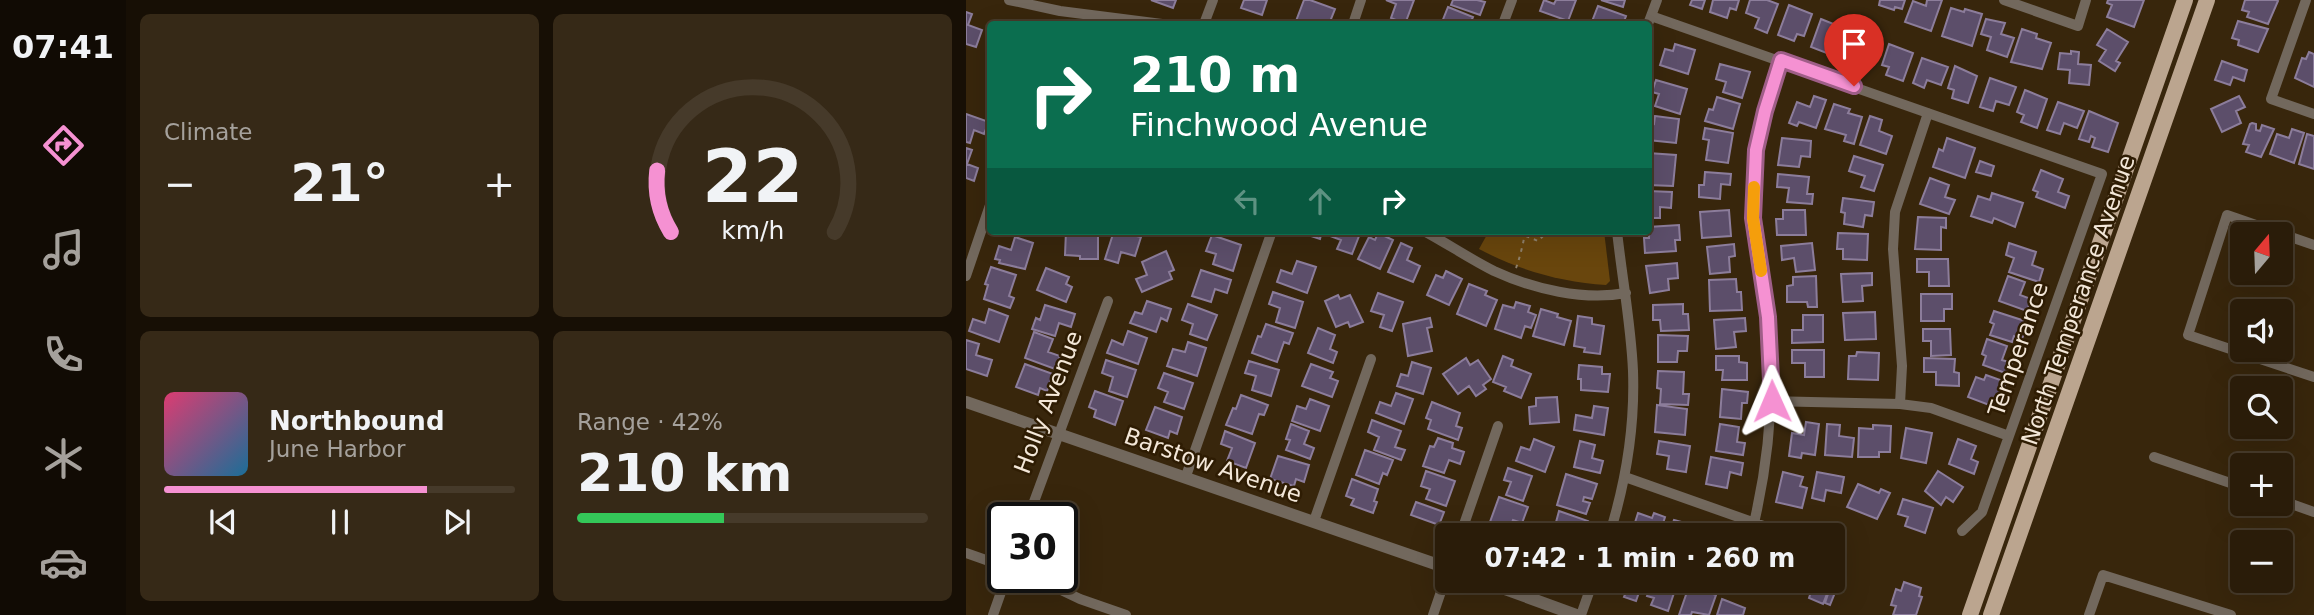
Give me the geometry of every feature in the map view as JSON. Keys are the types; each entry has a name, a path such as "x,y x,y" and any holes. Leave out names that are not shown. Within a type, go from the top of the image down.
{"main road":[{"name":"North Temperance Avenue","path":"1970,615 2185,0"},
{"name":"North Temperance Avenue","path":"1991,615 2207,0"}],"street":[{"path":"1009,0 1062,6 1145,21"},
{"path":"1205,21 1213,0"},
{"path":"1354,21 1361,0"},
{"path":"1504,21 1512,0"},
{"path":"1657,0 1650,20 1781,60 1928,113 1895,212 1892,249 1902,366 1900,404"},
{"path":"2004,0 2078,26 2086,0"},
{"path":"2306,0 2271,99 2314,114"},
{"path":"1625,477 1754,523 1768,452 1772,401 1768,317 1753,218 1756,150 1781,60"},
{"name":"Temperance","path":"1928,113 2102,174 1982,512 1962,531"},
{"path":"966,276 987,214"},
{"path":"2314,245 2227,215 2188,335 2314,377"},
{"path":"1186,476 1271,235"},
{"path":"1431,235 1497,272 1527,283 1573,293 1610,296 1626,293"},
{"path":"1613,523 1625,477 1630,443 1633,373 1618,235"},
{"name":"Holly Avenue","path":"1033,502 1108,302"},
{"path":"1314,521 1371,359"},
{"path":"1772,401 1900,404 1931,408 2010,436"},
{"name":"Barstow Avenue","path":"966,402 1435,564"},
{"path":"1465,523 1498,426"},
{"path":"2154,457 2230,483"},
{"path":"2293,505 2314,512"},
{"path":"966,553 987,560"},
{"path":"2090,615 2103,575 2231,615"},
{"path":"993,615 1001,593"},
{"path":"1067,593 1126,615"},
{"path":"1433,615 1441,593"},
{"path":"1516,593 1576,615"},
{"path":"1581,615 1589,593"}],"path":[{"path":"1516,268 1525,236 1538,241 1544,235"}],"shaded area":[{"path":"1487,235 1604,235 1610,281 1606,285 1540,274 1479,249"}],"building":[{"path":"1151,0 1176,0 1173,8"},
{"path":"1244,0 1267,0 1262,15 1241,8"},
{"path":"1304,0 1335,9 1330,21 1296,21"},
{"path":"1386,0 1414,0 1406,21 1391,18 1396,4"},
{"path":"1453,0 1485,2 1480,15 1451,5"},
{"path":"1544,0 1554,4 1556,0 1576,0 1568,21 1540,11"},
{"path":"1601,0 1625,0 1623,7"},
{"path":"1692,0 1705,0 1702,9 1690,5"},
{"path":"1713,0 1739,0 1736,10 1730,8 1727,18 1710,12"},
{"path":"1750,0 1767,0 1778,4 1767,33 1755,28 1759,18 1746,13"},
{"path":"1880,0 1905,0 1902,9 1895,7 1894,10 1879,5"},
{"path":"1927,0 1942,0 1931,31 1905,22 1913,1 1926,6"},
{"path":"2108,0 2144,0 2134,27 2107,17 2112,5 2107,3"},
{"path":"2245,0 2278,1 2268,24 2247,17 2249,12 2242,10"},
{"path":"1789,5 1812,14 1804,36 1797,34 1794,41 1778,35"},
{"path":"1598,6 1626,16 1624,21 1592,21"},
{"path":"1448,7 1473,17 1471,21 1442,21"},
{"path":"1951,8 1982,14 1972,46 1942,36"},
{"path":"966,12 972,14 968,25 982,30 976,47 966,44"},
{"path":"1821,19 1836,25 1833,33 1844,37 1837,57 1811,47"},
{"path":"1986,19 2005,23 2001,34 2014,38 2007,57 1987,50 1991,37 1981,34"},
{"path":"2238,21 2268,29 2258,52 2238,45 2239,40 2232,38"},
{"path":"2022,29 2051,43 2042,69 2011,62"},
{"path":"2107,29 2128,42 2116,61 2120,63 2115,71 2099,61 2106,50 2097,45"},
{"path":"1856,30 1881,40 1875,57 1861,53 1857,63 1845,59"},
{"path":"1675,44 1695,50 1688,74 1660,65 1665,49 1673,51"},
{"path":"1889,44 1913,53 1903,81 1886,75 1889,67 1882,65"},
{"path":"2071,51 2079,52 2078,64 2091,65 2089,85 2069,83 2070,70 2058,69 2060,53 2071,54"},
{"path":"2309,52 2314,54 2314,87 2295,78 2302,58 2306,59"},
{"path":"1922,58 1948,67 1941,85 1927,80 1924,88 1913,83"},
{"path":"2222,61 2247,70 2244,81 2233,77 2230,85 2215,80"},
{"path":"1720,64 1750,72 1742,98 1723,92 1726,82 1716,79"},
{"path":"1955,66 1977,76 1968,103 1952,98 1954,90 1948,88"},
{"path":"1990,78 2016,87 2009,105 1996,101 1993,111 1980,107"},
{"path":"1656,80 1687,89 1680,114 1655,106 1659,94 1652,92"},
{"path":"2025,90 2047,99 2037,128 2021,122 2024,115 2017,112"},
{"path":"1814,96 1826,100 1816,128 1799,122 1797,126 1789,123 1797,102 1810,107"},
{"path":"2239,96 2245,107 2236,111 2241,123 2222,132 2211,109"},
{"path":"1717,97 1740,104 1733,129 1705,121 1709,109 1713,110"},
{"path":"2058,102 2084,111 2077,128 2064,123 2060,134 2047,130"},
{"path":"1834,104 1850,109 1848,113 1862,117 1854,144 1844,141 1846,135 1825,129"},
{"path":"2089,111 2118,123 2108,152 2092,147 2095,138 2091,136 2089,142 2079,139"},
{"path":"966,114 987,121 984,134 974,130 970,143 966,142"},
{"path":"1655,116 1679,119 1676,143 1652,140"},
{"path":"1870,116 1882,120 1879,131 1892,136 1886,154 1860,145"},
{"path":"2252,123 2256,124 2256,130 2260,131 2262,125 2274,129 2261,157 2246,152 2249,145 2243,144"},
{"path":"1705,128 1733,133 1728,163 1706,160 1709,140 1703,139"},
{"path":"2292,129 2304,133 2294,163 2270,154 2277,134 2289,138"},
{"path":"2307,134 2314,136 2314,169 2299,164"},
{"path":"1782,138 1811,141 1810,157 1801,156 1799,167 1778,165"},
{"path":"1947,138 1975,148 1965,178 1933,167 1939,149 1943,151"},
{"path":"966,148 972,150 967,164 978,168 974,181 966,178"},
{"path":"1652,153 1676,155 1673,186 1652,185"},
{"path":"1854,156 1883,165 1874,191 1861,187 1865,176 1849,171"},
{"path":"1980,161 1994,166 1991,176 1976,172"},
{"path":"2041,170 2063,179 2058,192 2069,196 2065,208 2036,197 2038,192 2033,190"},
{"path":"1705,172 1731,174 1730,185 1721,184 1720,199 1699,197 1699,185 1704,185"},
{"path":"1778,174 1809,177 1807,194 1813,194 1812,204 1787,202 1789,188 1777,187"},
{"path":"1930,178 1949,185 1945,197 1955,200 1949,214 1920,204"},
{"path":"1652,191 1672,192 1671,208 1660,207 1660,218 1652,218"},
{"path":"1992,193 2023,203 2015,227 1994,218 1992,223 1971,216 1978,196 1990,200"},
{"path":"1843,198 1874,202 1872,216 1865,215 1863,227 1844,224 1845,213 1841,212"},
{"path":"1729,210 1731,236 1702,238 1700,212"},
{"path":"1783,210 1805,210 1806,235 1777,235 1776,219 1783,219"},
{"path":"1918,217 1946,218 1946,228 1941,227 1941,250 1915,249"},
{"path":"1679,225 1680,240 1675,240 1676,251 1645,253 1644,238 1652,235 1652,227"},
{"path":"1838,233 1868,234 1867,260 1843,259 1843,249 1837,249"},
{"path":"1066,235 1098,235 1098,259 1080,259 1080,256 1065,255"},
{"path":"1113,235 1141,237 1135,256 1121,252 1118,263 1105,259"},
{"path":"1212,235 1241,245 1233,271 1213,264 1216,254 1206,251"},
{"path":"1359,235 1352,254 1337,249 1341,240 1330,236"},
{"path":"1377,235 1382,235 1393,240 1380,269 1358,259 1369,237 1375,240"},
{"path":"1015,237 1033,243 1025,269 999,263 1000,260 995,259 999,246 1011,250"},
{"path":"1401,243 1412,248 1407,260 1420,266 1413,282 1388,272"},
{"path":"1812,243 1815,270 1796,272 1794,258 1782,260 1781,246"},
{"path":"2009,243 2036,252 2032,265 2043,269 2039,282 2009,272 2014,258 2006,255"},
{"path":"1734,244 1735,256 1729,257 1730,272 1710,274 1707,247"},
{"path":"1166,251 1174,270 1169,272 1172,279 1142,292 1136,279 1147,275 1142,262"},
{"path":"1917,259 1948,259 1949,286 1929,286 1929,272 1917,272"},
{"path":"1297,261 1316,267 1307,293 1277,282 1281,270 1292,274"},
{"path":"1677,263 1678,278 1668,279 1669,290 1650,293 1646,266"},
{"path":"991,267 1016,275 1009,296 1014,298 1010,308 984,299 988,285 985,284"},
{"path":"1046,268 1069,277 1066,284 1072,287 1066,302 1037,290"},
{"path":"1201,270 1231,280 1227,293 1215,289 1211,302 1192,296"},
{"path":"1446,271 1462,279 1449,305 1427,295 1436,275 1443,278"},
{"path":"1872,273 1872,285 1862,286 1863,301 1843,302 1841,274"},
{"path":"1816,276 1817,307 1808,307 1807,302 1787,302 1787,286 1793,285 1793,277"},
{"path":"2008,276 2025,282 2020,295 2031,299 2027,311 1999,301"},
{"path":"1736,279 1737,292 1741,292 1742,310 1710,311 1709,280"},
{"path":"1469,284 1487,291 1485,295 1497,300 1486,326 1457,314"},
{"path":"1273,292 1303,302 1295,328 1276,322 1280,308 1269,304"},
{"path":"1378,293 1403,302 1392,331 1380,327 1384,315 1371,311"},
{"path":"1921,294 1952,294 1952,309 1944,309 1944,321 1921,321"},
{"path":"1338,295 1340,299 1350,295 1363,322 1350,327 1348,322 1336,327 1325,301"},
{"path":"1147,301 1171,309 1167,321 1161,318 1156,332 1130,323 1135,312 1142,314"},
{"path":"1516,302 1530,306 1528,312 1536,315 1531,328 1525,326 1521,338 1495,329 1503,305 1514,308"},
{"path":"1188,304 1217,315 1207,340 1190,334 1193,324 1182,320"},
{"path":"1683,304 1683,314 1688,314 1689,330 1661,331 1660,320 1653,320 1653,305"},
{"path":"1045,305 1075,314 1071,327 1059,323 1055,336 1032,329 1036,318 1040,320"},
{"path":"989,309 1008,316 999,342 969,331 973,319 985,323"},
{"path":"1541,309 1571,321 1564,345 1533,336"},
{"path":"1994,311 2028,322 2022,339 2014,336 2012,342 1990,335 1994,324 1990,322"},
{"path":"1875,312 1876,339 1845,340 1843,313"},
{"path":"1803,315 1823,315 1823,342 1792,343 1792,330 1803,330"},
{"path":"1578,316 1592,318 1592,324 1604,326 1600,354 1584,352 1585,348 1574,346"},
{"path":"1430,318 1432,327 1427,328 1432,351 1408,356 1403,324"},
{"path":"1745,318 1746,331 1734,332 1736,347 1716,349 1714,320"},
{"path":"1266,324 1293,333 1289,344 1284,342 1277,362 1252,353"},
{"path":"1318,328 1335,335 1330,349 1337,352 1333,363 1308,353"},
{"path":"1923,329 1950,329 1951,355 1931,356 1931,341 1923,341"},
{"path":"1128,331 1147,338 1138,364 1107,353 1112,340 1123,345"},
{"path":"1034,332 1053,339 1048,352 1060,356 1055,369 1025,358"},
{"path":"1658,335 1688,336 1687,351 1678,351 1677,362 1658,362"},
{"path":"1987,339 2007,346 2002,360 2012,363 2008,374 1983,365 1986,356 1982,354"},
{"path":"966,340 979,344 976,355 992,360 987,376 966,369"},
{"path":"1188,342 1206,348 1197,376 1167,366 1173,349 1185,352"},
{"path":"1792,350 1824,350 1824,377 1805,377 1805,363 1792,363"},
{"path":"1857,352 1879,353 1878,380 1848,379 1849,356 1856,356"},
{"path":"1503,356 1513,360 1511,366 1531,374 1521,398 1504,391 1506,387 1493,382"},
{"path":"1716,356 1739,356 1739,362 1747,363 1747,380 1722,380 1723,370 1716,370"},
{"path":"1466,358 1470,365 1478,360 1491,379 1483,385 1486,389 1476,396 1469,386 1458,394 1443,374"},
{"path":"1924,358 1955,359 1954,372 1959,373 1959,386 1936,385 1936,372 1924,372"},
{"path":"1106,360 1136,370 1127,397 1109,391 1113,377 1102,373"},
{"path":"1249,361 1279,370 1271,396 1252,390 1256,376 1245,373"},
{"path":"1412,362 1431,368 1423,394 1397,386 1401,374 1408,376"},
{"path":"1025,364 1053,374 1047,391 1040,388 1038,395 1016,387"},
{"path":"1311,364 1333,372 1330,378 1338,381 1332,397 1302,386"},
{"path":"1579,365 1602,367 1602,374 1610,374 1608,392 1581,390 1581,379 1578,379"},
{"path":"1658,371 1684,372 1683,394 1689,394 1688,405 1660,404"},
{"path":"1164,373 1193,383 1184,409 1164,402 1168,392 1158,388"},
{"path":"1986,375 2006,382 1997,408 1968,397 1976,377 1984,380"},
{"path":"1722,389 1748,392 1747,403 1742,403 1741,419 1720,417"},
{"path":"1095,391 1123,401 1115,425 1094,417 1096,410 1089,407"},
{"path":"1396,393 1413,399 1404,424 1376,413 1380,402 1391,406"},
{"path":"1241,395 1268,405 1264,415 1259,414 1252,434 1226,425"},
{"path":"1557,397 1559,422 1530,424 1529,407 1536,406 1536,398"},
{"path":"1310,399 1329,406 1320,431 1292,421 1297,406 1306,409"},
{"path":"1432,402 1460,413 1456,426 1462,428 1458,440 1428,429 1431,420 1426,418"},
{"path":"1657,405 1687,409 1685,435 1655,432"},
{"path":"1594,406 1608,408 1604,435 1574,430 1576,415 1592,418"},
{"path":"1155,407 1182,417 1177,434 1170,431 1168,438 1146,430"},
{"path":"1372,420 1401,431 1395,447 1405,450 1401,460 1374,450 1379,437 1368,432"},
{"path":"1806,422 1819,424 1815,455 1802,453 1801,458 1789,456 1792,433 1804,435"},
{"path":"1291,424 1309,431 1304,444 1314,448 1310,459 1286,450"},
{"path":"1720,424 1739,427 1737,442 1745,443 1743,455 1716,451"},
{"path":"1827,424 1840,425 1839,436 1854,438 1852,457 1825,455"},
{"path":"1873,425 1891,426 1890,452 1879,452 1879,457 1858,457 1859,428 1873,429"},
{"path":"1906,428 1932,433 1926,463 1901,458"},
{"path":"1225,431 1255,443 1246,468 1227,461 1232,448 1221,444"},
{"path":"1438,438 1453,443 1452,448 1464,452 1460,464 1449,460 1444,473 1423,466 1430,446 1434,447"},
{"path":"1534,439 1554,447 1545,472 1516,461 1521,447 1530,450"},
{"path":"1958,439 1976,446 1971,459 1978,462 1974,474 1949,464"},
{"path":"1580,441 1595,445 1592,458 1603,461 1600,473 1574,467"},
{"path":"1659,441 1690,446 1686,472 1667,469 1669,456 1657,454"},
{"path":"1365,450 1393,460 1387,475 1383,473 1379,484 1356,475"},
{"path":"1278,456 1309,465 1304,482 1296,479 1294,486 1270,479"},
{"path":"1711,457 1743,463 1741,475 1730,472 1727,488 1706,484"},
{"path":"1508,468 1532,476 1523,501 1506,495 1511,482 1504,480"},
{"path":"1426,471 1455,481 1446,506 1426,499 1430,489 1421,486"},
{"path":"1938,471 1963,487 1953,502 1946,497 1941,505 1925,491"},
{"path":"1783,472 1803,477 1800,486 1807,488 1802,508 1776,502"},
{"path":"1817,472 1844,477 1841,493 1826,490 1824,501 1812,498"},
{"path":"1566,474 1597,484 1592,499 1584,497 1583,501 1590,503 1586,514 1557,505"},
{"path":"1352,479 1378,489 1373,513 1351,505 1354,499 1346,496"},
{"path":"1858,484 1879,493 1881,489 1890,493 1877,519 1847,507"},
{"path":"1499,497 1528,507 1522,523 1513,520 1512,523 1490,522"},
{"path":"1903,499 1933,508 1925,533 1905,526 1908,517 1898,514"},
{"path":"1416,502 1444,512 1440,523 1435,524 1411,515"},
{"path":"1559,511 1588,521 1587,523 1556,523"},
{"path":"1638,513 1652,518 1654,513 1665,517 1663,523 1635,523"},
{"path":"1904,582 1921,588 1919,596 1922,597 1916,615 1893,615 1896,606 1891,605 1896,589 1901,591"},
{"path":"1626,593 1639,593 1636,601 1624,597"},
{"path":"1648,593 1674,593 1668,611 1651,605 1654,598 1647,596"},
{"path":"1687,593 1716,595 1709,615 1692,612 1691,615 1679,615"},
{"path":"1811,593 1827,593 1823,604 1809,598"},
{"path":"1828,593 1835,593 1830,605 1825,603"},
{"path":"1722,599 1745,608 1743,615 1717,615"}],"slow traffic":[{"path":"1754,187 1753,218 1761,271"}],"route":[{"path":"1772,401 1768,317 1753,218 1756,150 1765,111 1781,60 1854,86"}]}
